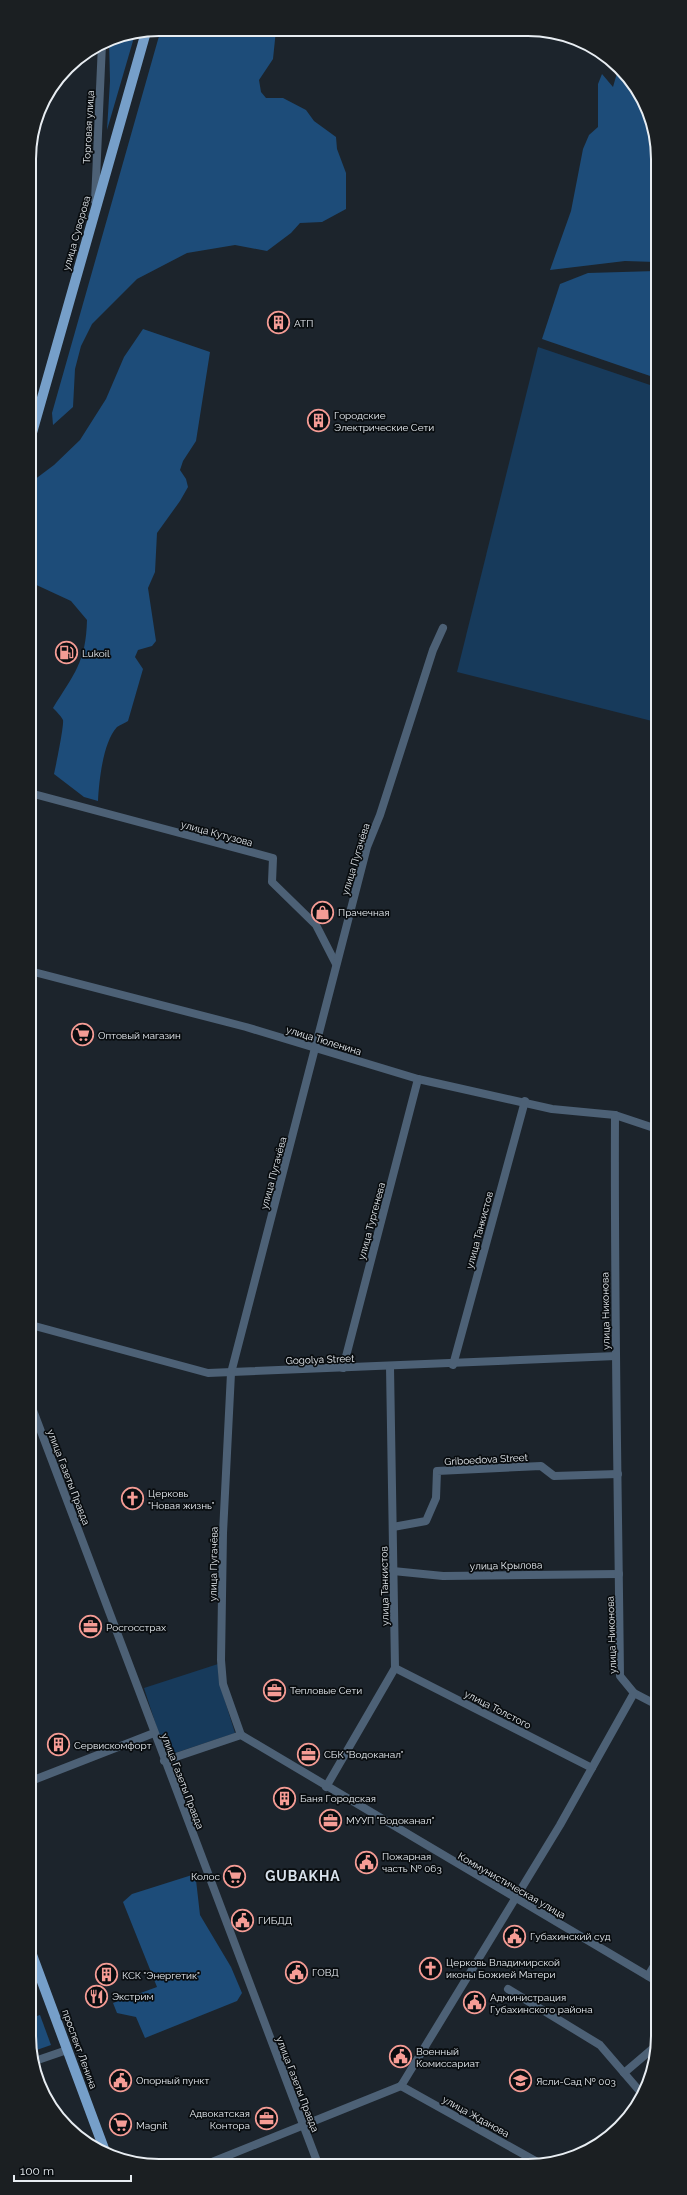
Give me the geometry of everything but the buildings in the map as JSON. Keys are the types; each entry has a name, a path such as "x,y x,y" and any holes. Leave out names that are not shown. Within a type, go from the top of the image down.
{"main road":[{"name":"улица Суворова","path":"36,419 145,37"},
{"name":"проспект Ленина","path":"36,1966 103,2146"}],"street":[{"name":"Торговая улица","path":"95,212 102,51"},
{"name":"улица Пугачёва","path":"241,1735 223,1684 221,1660 223,1533 231,1373 367,846 380,815 433,650 443,628"},
{"name":"улица Кутузова","path":"36,794 273,858 272,882 316,925 336,964"},
{"name":"улица Тюленина","path":"36,973 316,1047 418,1079 525,1101 552,1109 615,1115 651,1127"},
{"name":"улица Тургенева","path":"343,1368 418,1079"},
{"name":"улица Танкистов","path":"453,1365 525,1101"},
{"name":"улица Никонова","path":"615,1115 620,1676 634,1693"},
{"name":"Gogolya Street","path":"36,1326 208,1373 453,1365 616,1356"},
{"name":"улица Танкистов","path":"390,1367 395,1668"},
{"name":"улица Газеты Правда","path":"36,1418 164,1761 316,2159"},
{"name":"Griboedova Street","path":"393,1527 426,1521 436,1498 437,1471 541,1466 554,1476 618,1474"},
{"name":"улица Крылова","path":"393,1571 443,1576 619,1574"},
{"path":"326,1787 395,1668"},
{"name":"улица Толстого","path":"395,1668 592,1768"},
{"path":"219,2159 401,2086 560,1825 634,1693 651,1702"},
{"path":"36,1779 154,1733"},
{"path":"164,1761 241,1735"},
{"name":"Коммунистическая улица","path":"241,1735 515,1899 651,1978"},
{"path":"648,1976 651,1971"},
{"path":"508,1989 600,2046 638,2090"},
{"path":"38,2060 67,2050"},
{"path":"624,2073 650,2051"},
{"name":"улица Жданова","path":"401,2086 532,2159"}],"shaded area":[{"path":"159,36 275,36 273,59 259,80 261,92 266,98 283,98 306,110 314,121 336,137 337,149 346,173 346,209 322,222 300,223 291,233 267,251 235,245 187,253 137,279 92,324 81,346 75,369 73,407 53,425 52,413"},
{"path":"134,38 107,130 110,81 109,47"},
{"path":"602,74 613,87 617,74 626,84 635,98 642,112 649,135 651,159 651,262 625,261 550,270 571,211 583,149 589,135 598,127 598,84"},
{"path":"651,271 651,376 542,339 560,284 588,273"},
{"path":"143,329 210,352 196,441 183,461 180,470 186,479 188,487 157,533 155,572 148,588 156,641 152,646 138,650 135,657 143,669 128,721 117,727 108,742 99,783 98,801 84,797 54,774 63,720 53,708 78,667 84,647 87,620 71,601 36,585 36,478 54,465 80,440 106,399 124,357"},
{"path":"538,347 651,385 651,721 457,672"},
{"path":"218,1664 219,1682 235,1733 166,1756 144,1688"},
{"path":"192,1875 196,1880 200,1915 231,1967 242,1993 237,2001 145,2038 136,2017 117,2013 113,2003 157,1987 123,1902 132,1894"},
{"path":"40,2015 51,2045 37,2050 36,2036 36,2016"}],"place":[{"name":"АТП","path":"278,323"},
{"name":"Городские Электрические Сети","path":"318,421"},
{"name":"Lukoil","path":"67,653"},
{"name":"Прачечная","path":"323,912"},
{"name":"Оптовый магазин","path":"83,1035"},
{"name":"Церковь \"Новая жизнь\"","path":"132,1499"},
{"name":"Росгосстрах","path":"91,1627"},
{"name":"Тепловые Сети","path":"274,1690"},
{"name":"Сервискомфорт","path":"58,1745"},
{"name":"СБК \"Водоканал\"","path":"309,1754"},
{"name":"Баня Городская","path":"284,1798"},
{"name":"МУУП \"Водоканал\"","path":"330,1820"},
{"name":"Пожарная часть № 063","path":"367,1862"},
{"name":"Колос","path":"235,1876"},
{"name":"ГИБДД","path":"243,1920"},
{"name":"Губахинский суд","path":"515,1936"},
{"name":"Церковь Владимирской иконы Божией Матери","path":"431,1968"},
{"name":"ГОВД","path":"296,1972"},
{"name":"КСК \"Энергетик\"","path":"107,1975"},
{"name":"Экстрим","path":"96,1996"},
{"name":"Администрация Губахинского района","path":"474,2003"},
{"name":"Военный Комиссариат","path":"401,2057"},
{"name":"Опорный пункт","path":"120,2080"},
{"name":"Ясли-Сад № 003","path":"520,2081"},
{"name":"Адвокатская Контора","path":"266,2119"},
{"name":"Magnit","path":"120,2125"}],"district":[{"name":"GUBAKHA","path":"303,1876"}]}
